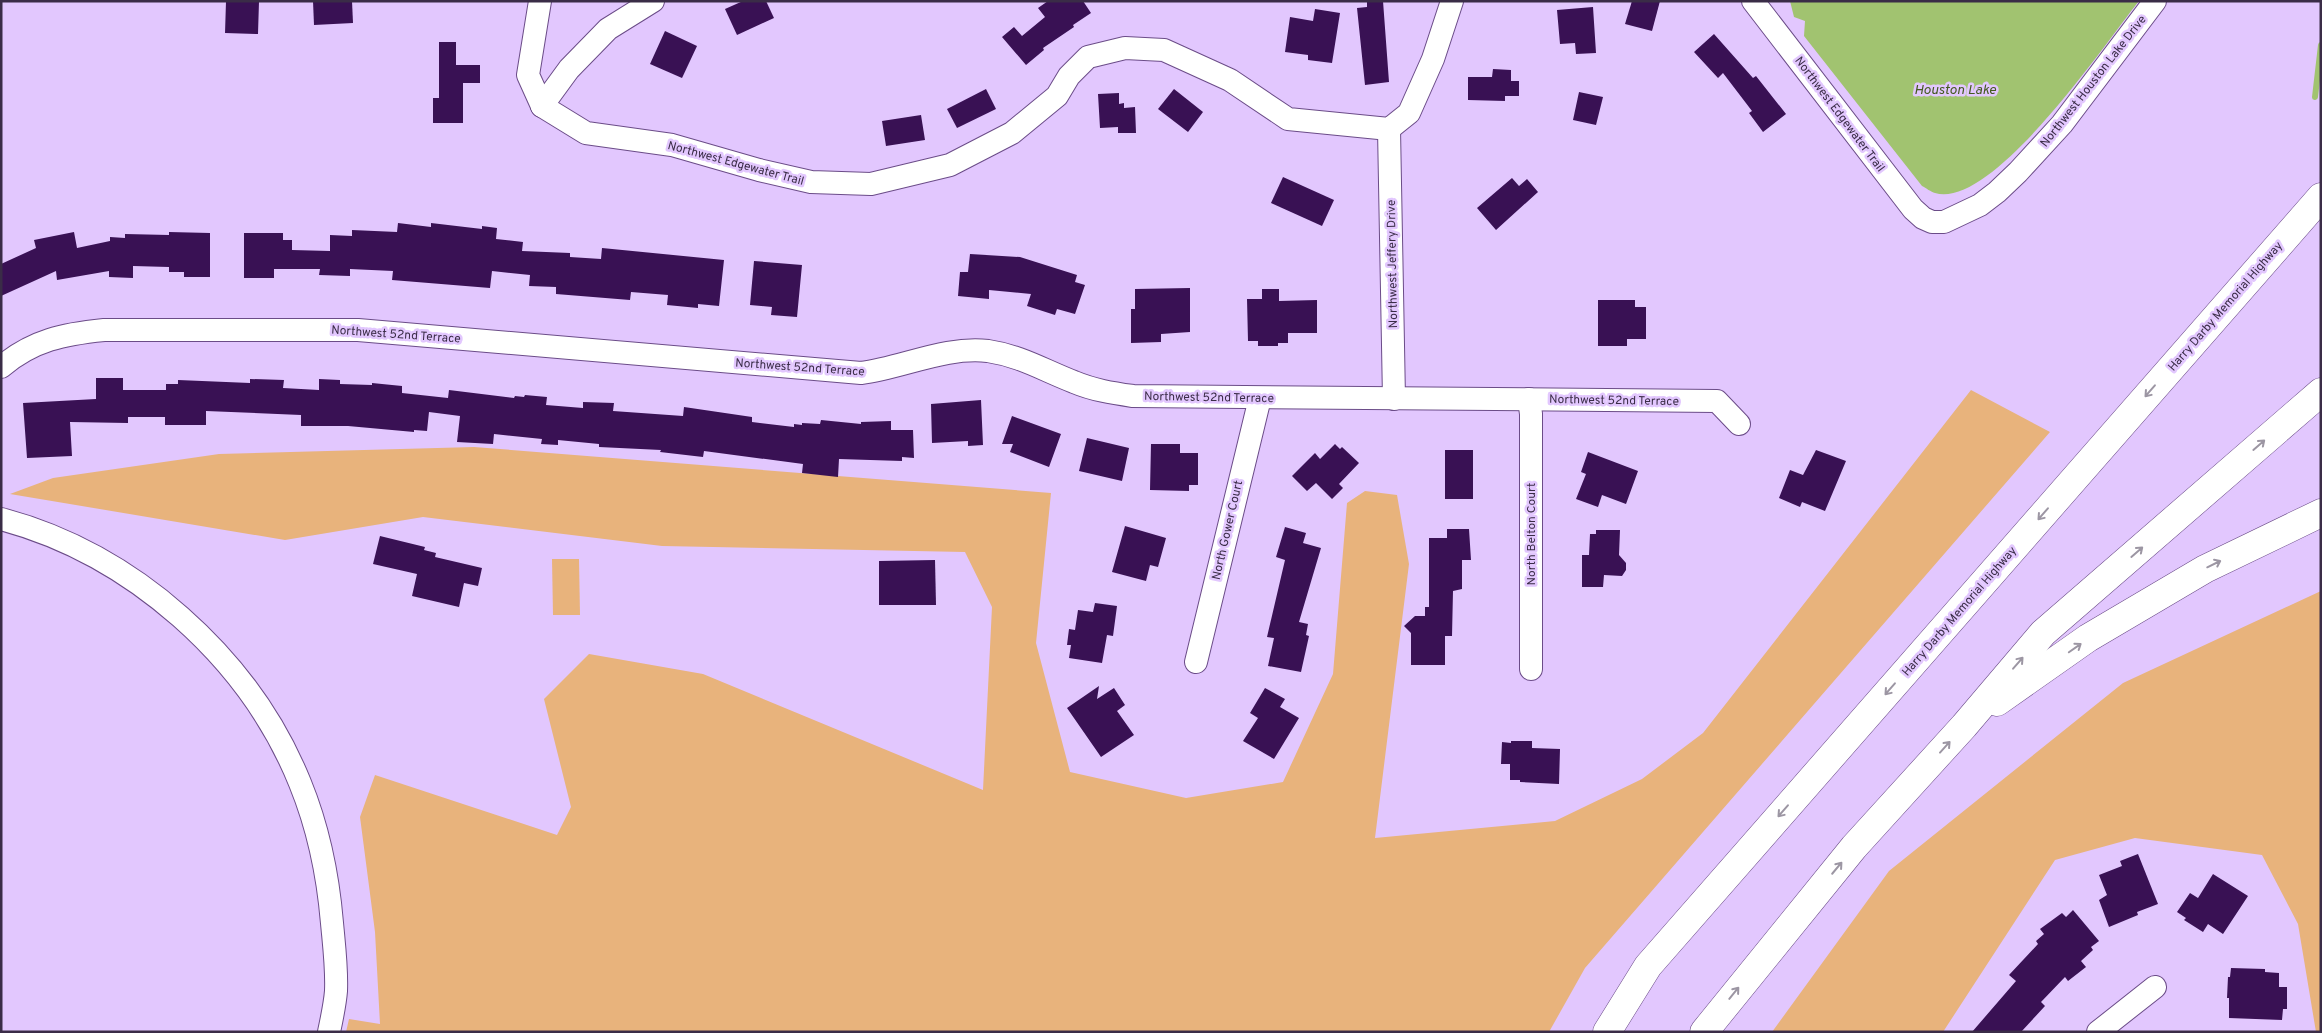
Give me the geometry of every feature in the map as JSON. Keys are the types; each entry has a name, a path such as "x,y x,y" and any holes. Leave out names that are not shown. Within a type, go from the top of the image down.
{"highway":[{"name":"Harry Darby Memorial Highway","path":"1606,1032 1648,966 2321,197"},
{"path":"1704,1032 1854,847 1964,726 2043,633 2321,392"},
{"path":"1964,726 2088,638 2205,569 2321,513"}],"street":[{"path":"540,1 528,75 542,106 569,69 608,29 653,1"},
{"path":"1390,129 1409,112 1433,59 1452,1"},
{"name":"Northwest Edgewater Trail","path":"1753,1 1913,209 1923,218 1932,222"},
{"name":"Northwest Houston Lake Drive","path":"1932,222 1944,222 1980,205 2018,172 2062,124 2155,1"},
{"name":"Northwest Edgewater Trail","path":"542,106 586,133 672,145 759,170 811,182 871,184 950,165 1012,133 1057,96 1069,76 1088,57 1125,48 1164,50 1230,80 1288,119 1390,129"},
{"name":"Northwest Jeffery Drive","path":"1390,129 1394,398"},
{"name":"Northwest 52nd Terrace","path":"1,367 35,345 65,334 94,331 358,330 861,374 939,355 986,351 1010,355 1032,362 1073,382 1101,391 1133,396 1717,401 1739,424"},
{"name":"North Gower Court","path":"1196,662 1260,398"},
{"name":"North Belton Court","path":"1529,398 1531,414 1531,669"},
{"path":"1,519 23,524 64,541 106,563 146,589 184,619 221,658 252,695 277,735 300,783 318,840 329,887 335,950 336,991 330,1032"},
{"path":"2098,1032 2155,987"}],"shaded area":[{"path":"1971,390 2050,432 1585,968 1549,1032 346,1032 349,1019 380,1024 375,932 360,817 375,775 557,835 571,807 544,699 589,654 703,674 983,790 992,607 965,552 662,546 423,517 285,540 10,494 53,478 219,454 474,447 1051,493 1036,643 1070,772 1186,798 1283,782 1333,674 1347,503 1365,491 1397,495 1409,564 1375,838 1555,821 1642,779 1703,733"},
{"path":"552,559 579,559 580,615 553,615"},
{"path":"2321,591 2321,1032 2316,1032 2298,924 2262,855 2135,838 2055,860 1943,1032 1772,1032 1889,871 2123,683"}],"water":[{"name":"Houston Lake","path":"1790,1 2139,1 2075,84 2016,151 1987,176 1959,191 1935,193 1922,186 1804,36 1805,21 1794,17"}],"building":[{"path":"226,1 259,1 258,34 225,33"},
{"path":"313,1 352,1 353,23 314,25"},
{"path":"743,1 766,1 774,18 737,35 725,9"},
{"path":"1048,1 1083,1 1091,13 1043,48 1044,50 1026,65 1002,37 1014,27 1022,36 1045,17 1038,8"},
{"path":"1367,1 1383,1 1389,82 1365,85 1357,8 1367,7"},
{"path":"1632,1 1660,1 1652,31 1625,24"},
{"path":"1593,7 1596,53 1576,54 1575,43 1560,44 1557,10"},
{"path":"1315,9 1340,13 1332,63 1308,60 1308,55 1285,52 1290,17 1313,21"},
{"path":"665,31 697,46 682,78 650,64"},
{"path":"1714,34 1753,78 1756,76 1786,114 1763,132 1749,113 1752,111 1723,73 1718,78 1694,52"},
{"path":"439,42 456,42 456,65 480,65 480,83 463,83 463,123 433,123 433,98 439,98"},
{"path":"1493,69 1511,70 1511,81 1519,81 1519,96 1505,96 1505,101 1468,100 1468,77 1492,77"},
{"path":"986,89 996,109 957,128 947,109"},
{"path":"1174,89 1203,112 1188,132 1158,109"},
{"path":"1579,92 1603,97 1596,125 1573,120"},
{"path":"1119,93 1119,104 1124,103 1124,108 1135,107 1136,133 1118,133 1118,127 1100,128 1098,94"},
{"path":"921,115 925,140 886,146 882,121"},
{"path":"1283,177 1334,200 1322,226 1271,203"},
{"path":"1512,178 1519,186 1527,179 1538,192 1496,230 1477,208"},
{"path":"398,223 431,227 431,223 482,229 482,226 497,228 496,239 523,242 522,251 570,253 570,257 601,259 602,248 724,260 719,306 698,304 698,308 667,305 668,295 631,292 630,300 556,294 556,287 529,286 530,275 492,271 490,288 392,280 393,271 350,269 350,276 319,275 320,269 274,269 274,278 244,278 244,233 283,233 283,240 292,240 292,250 330,251 330,235 352,236 352,230 397,232"},
{"path":"74,232 77,248 110,241 110,237 125,238 125,234 169,235 169,232 210,233 210,277 184,277 184,272 169,272 169,267 133,266 133,278 109,277 109,271 57,280 56,271 1,296 1,264 36,248 34,240"},
{"path":"970,254 1020,257 1077,275 1075,282 1085,285 1075,314 1057,309 1055,315 1027,306 1031,294 989,290 989,299 958,296 960,272 968,272"},
{"path":"754,261 802,265 797,317 771,315 772,307 750,305"},
{"path":"1190,288 1190,332 1161,334 1161,342 1131,343 1131,309 1135,309 1135,289"},
{"path":"1262,289 1279,289 1279,301 1317,300 1317,333 1288,333 1288,343 1278,343 1278,346 1258,346 1258,341 1248,341 1247,299 1262,299"},
{"path":"1598,300 1635,300 1635,307 1646,307 1646,339 1627,339 1627,346 1598,346"},
{"path":"96,378 123,378 123,390 166,390 166,384 178,384 178,380 250,383 250,379 284,380 283,388 319,390 319,379 340,380 340,384 372,385 372,383 402,386 402,393 448,398 449,390 514,398 515,396 524,397 525,395 547,397 546,405 583,408 583,402 614,403 613,411 683,416 684,407 752,417 752,422 794,427 794,424 802,425 802,423 820,424 821,420 861,424 861,422 891,421 891,430 913,430 914,458 902,457 902,461 839,459 838,477 802,473 803,464 704,451 703,457 660,452 661,450 599,447 599,444 558,440 558,445 541,444 542,439 494,434 493,444 457,442 460,416 429,412 427,431 414,430 414,432 348,426 301,426 301,415 206,411 206,425 165,425 165,417 128,417 128,423 70,422 72,456 27,458 23,403 96,399"},
{"path":"981,400 983,445 968,446 968,441 932,443 931,404"},
{"path":"1012,416 1061,434 1049,467 1010,452 1013,444 1002,444"},
{"path":"1087,438 1129,448 1122,481 1079,471"},
{"path":"1151,444 1180,444 1180,453 1198,453 1198,485 1189,485 1189,491 1150,490"},
{"path":"1335,444 1340,449 1342,447 1359,463 1339,484 1343,488 1332,499 1316,483 1307,491 1292,476 1315,453 1320,459"},
{"path":"1445,450 1473,450 1473,499 1445,499"},
{"path":"1816,450 1846,461 1825,511 1802,502 1800,507 1779,498 1790,470 1803,475"},
{"path":"1588,452 1638,471 1626,504 1602,495 1598,507 1576,499 1586,474 1581,472"},
{"path":"1125,526 1166,538 1158,567 1150,565 1146,581 1112,572"},
{"path":"1285,527 1306,533 1303,543 1321,548 1299,622 1308,624 1306,635 1309,636 1301,672 1268,666 1274,638 1267,637 1285,560 1276,557"},
{"path":"1447,529 1469,529 1471,560 1462,560 1462,589 1453,591 1452,636 1445,636 1445,665 1411,665 1411,633 1404,626 1415,616 1425,616 1425,607 1429,607 1429,538 1447,538"},
{"path":"1596,530 1620,530 1619,555 1626,563 1626,570 1622,576 1604,575 1603,587 1582,587 1582,555 1589,555 1590,534 1596,534"},
{"path":"380,536 425,547 424,550 436,553 435,557 482,568 478,586 464,583 459,607 412,596 417,574 373,564"},
{"path":"935,560 936,605 879,605 879,561"},
{"path":"1095,603 1117,606 1113,636 1107,635 1102,663 1069,658 1071,645 1067,645 1069,629 1075,630 1078,610 1093,612"},
{"path":"1099,686 1097,699 1114,688 1125,705 1117,711 1134,735 1101,757 1067,708"},
{"path":"1265,688 1285,699 1280,707 1299,718 1274,759 1243,741 1258,718 1250,713"},
{"path":"1511,741 1532,741 1532,748 1560,749 1559,784 1510,780 1510,764 1501,764 1502,742 1511,743"},
{"path":"2138,854 2158,904 2137,912 2138,915 2109,927 2099,900 2107,895 2099,875 2122,866 2120,861"},
{"path":"2213,874 2248,896 2223,934 2208,924 2203,932 2184,920 2186,918 2177,912 2190,893 2198,898"},
{"path":"2073,910 2099,941 2091,947 2093,950 2081,961 2086,967 2068,981 2065,977 2041,1002 2045,1006 2021,1032 1972,1032 2016,981 2009,975 2038,944 2036,941 2044,934 2040,929 2062,913 2066,917"},
{"path":"2231,968 2265,969 2265,972 2279,973 2279,987 2287,987 2287,1009 2283,1009 2282,1020 2229,1018 2229,998 2227,998 2228,977 2230,977"}],"waterway":[{"path":"2315,97 2321,45"}]}
